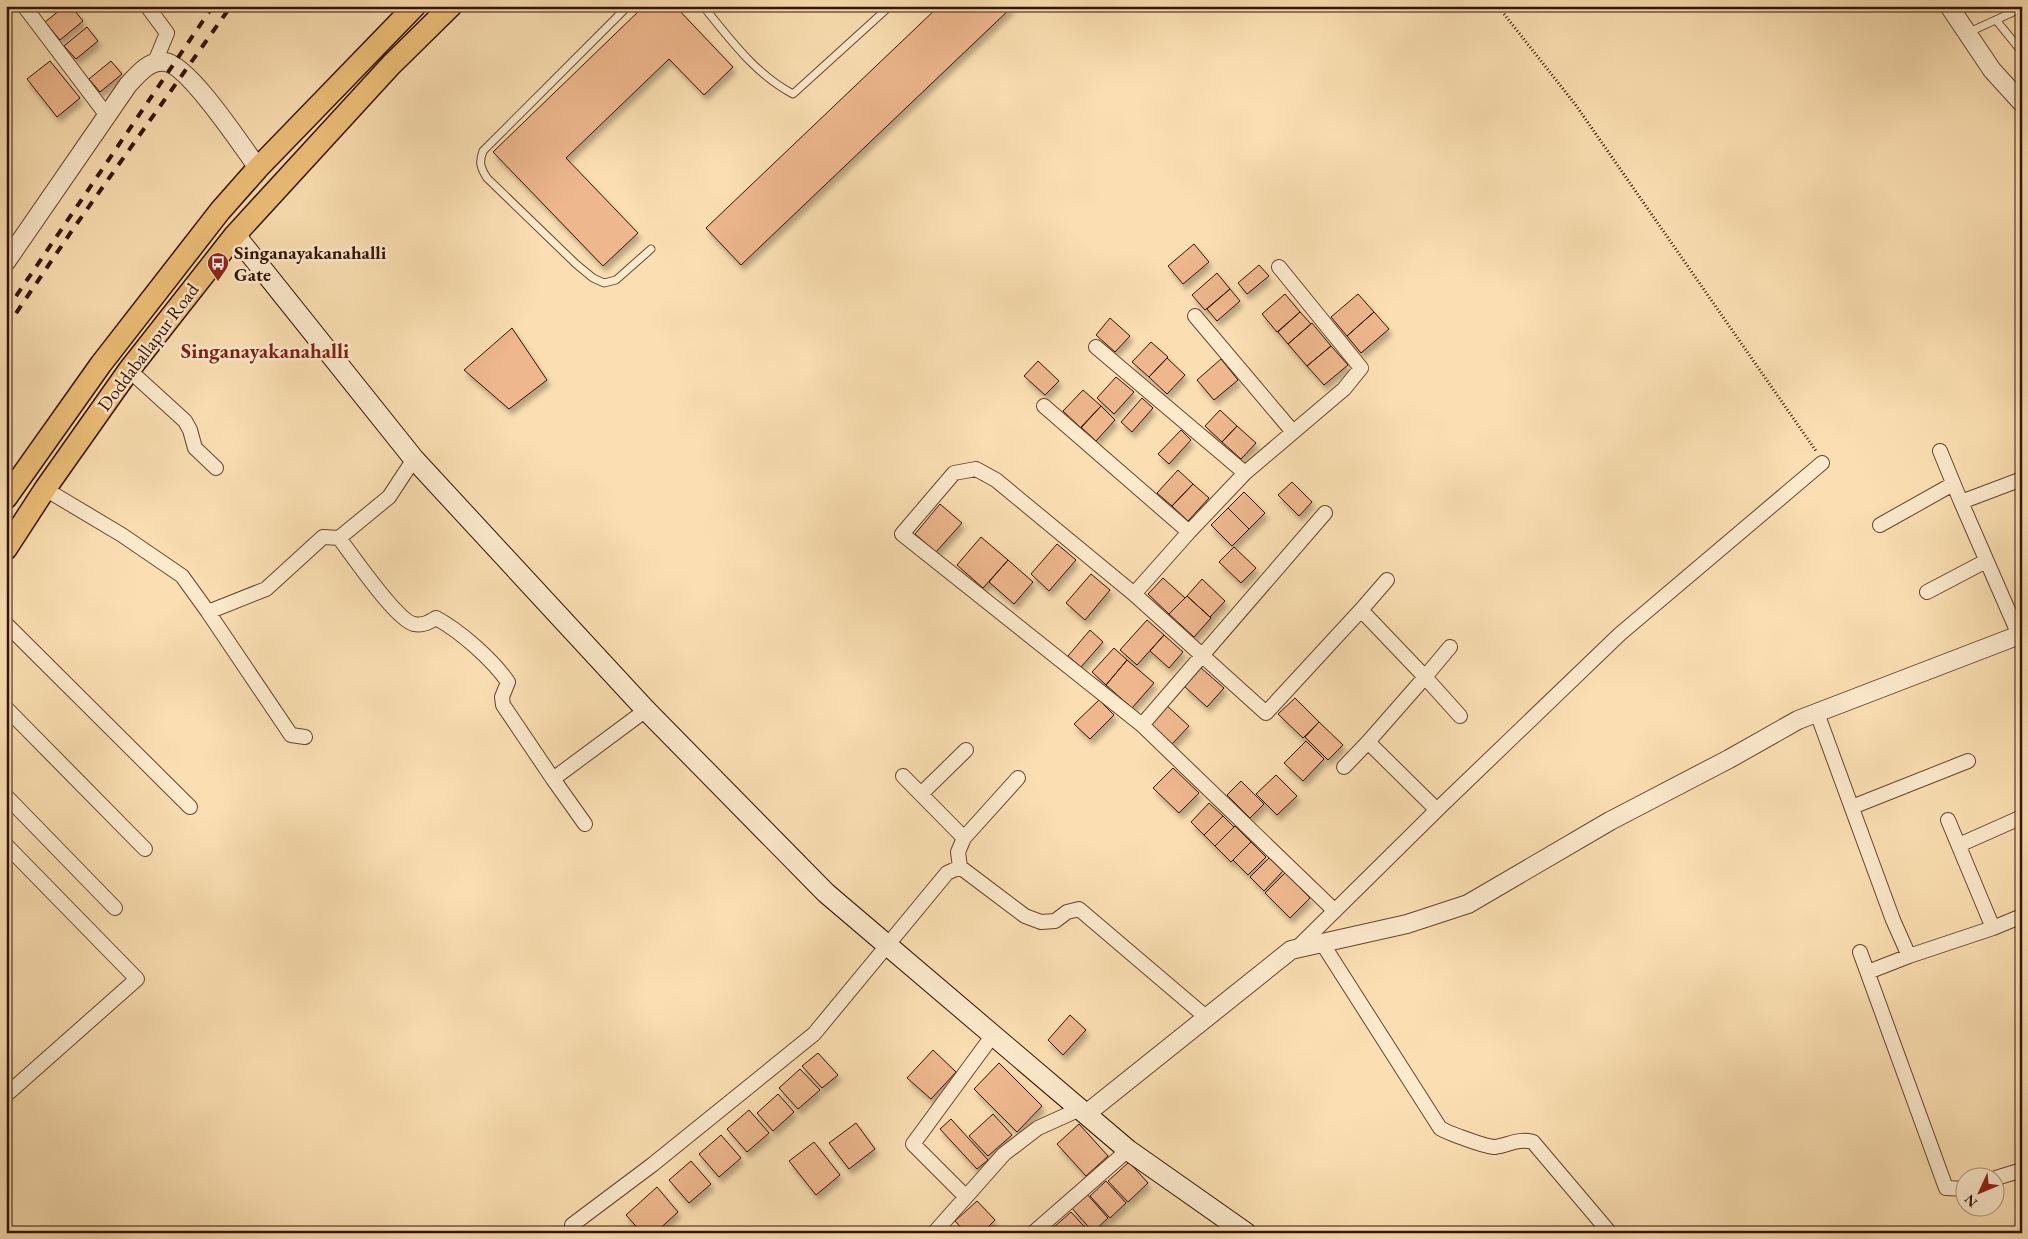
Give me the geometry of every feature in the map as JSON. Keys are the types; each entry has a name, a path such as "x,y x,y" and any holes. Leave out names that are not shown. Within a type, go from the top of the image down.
{"main road":[{"name":"Doddaballapur Road","path":"6,498 101,364 220,211 258,168 415,6"},
{"name":"Doddaballapur Road","path":"6,549 46,488 129,370 235,235 391,65 451,6"},
{"path":"235,235 414,459 646,710 826,893 1128,1150 1246,1233"}],"street":[{"path":"24,6 108,117"},
{"path":"6,262 108,117 128,85 140,72 156,62 168,33 147,6"},
{"path":"1949,6 1992,70 2022,103"},
{"path":"156,62 173,64 185,74 198,88 258,168"},
{"path":"1134,594 1245,473 1344,389 1361,368 1279,267"},
{"path":"1195,316 1293,432"},
{"path":"1096,347 1245,473"},
{"path":"129,370 185,421 190,430 195,448 216,468"},
{"path":"1044,406 1189,532"},
{"path":"934,1233 1004,1154 1038,1128 1083,1112 1291,950 1407,924 1468,904 1610,821 1729,759 1798,720 2020,634 1986,561 1940,451"},
{"path":"208,612 266,589 323,537 339,538 389,497 414,459"},
{"path":"1297,948 1620,634 1822,463"},
{"path":"1336,911 1142,725 902,534 954,474 976,469 996,480 1134,594 1203,654 1266,713 1387,580"},
{"path":"1961,502 2022,478"},
{"path":"1880,525 1953,484"},
{"path":"46,488 122,535 182,576 291,736 305,737"},
{"path":"1142,725 1325,513"},
{"path":"339,538 377,588 404,619 413,624 423,625 436,618 446,623 503,674 508,682 502,697 502,705 585,824"},
{"path":"1927,592 1986,561"},
{"path":"1361,610 1460,716"},
{"path":"6,624 190,807"},
{"path":"1344,767 1450,647"},
{"path":"6,708 145,849"},
{"path":"553,779 646,710"},
{"path":"1817,713 1893,920 1909,956"},
{"path":"1368,742 1437,810"},
{"path":"921,794 966,750"},
{"path":"1852,807 1968,761"},
{"path":"903,776 964,838"},
{"path":"1018,778 964,838 958,852 960,867 1025,916 1042,922 1055,920 1066,912 1079,909 1206,1018"},
{"path":"6,796 115,908"},
{"path":"1959,845 2022,817"},
{"path":"1948,820 1993,928"},
{"path":"6,845 137,979 6,1095"},
{"path":"572,1225 652,1166 814,1034 947,873 960,867"},
{"path":"1868,972 2022,916"},
{"path":"1322,944 1440,1128 1449,1134 1469,1139 1485,1146 1494,1147 1517,1140 1533,1142 1610,1233"},
{"path":"1860,952 1946,1188 1956,1188"},
{"path":"966,1197 913,1144 993,1035"},
{"path":"1033,1233 1128,1150"},
{"path":"2006,1175 2022,1170"}],"lane":[{"path":"628,6 483,151 479,161 481,169 487,178 593,278 604,283 616,280 651,249"},
{"path":"703,6 760,72 774,84 793,94 890,6"},
{"path":"1967,33 2022,8"},
{"path":"1996,20 2022,52"}],"path":[{"path":"1504,14 1575,104 1737,334 1814,448 1822,463"}],"building":[{"path":"65,6 71,6 83,21 60,40 45,22"},
{"path":"644,6 675,6 733,67 704,95 669,59 566,158 638,233 603,266 493,152"},
{"path":"939,6 1013,6 741,265 706,228"},
{"path":"87,27 98,41 76,59 64,46"},
{"path":"50,61 80,98 57,117 27,79"},
{"path":"111,61 122,74 100,92 89,79"},
{"path":"1194,244 1209,262 1183,284 1168,266"},
{"path":"1259,265 1269,276 1247,294 1238,283"},
{"path":"1217,273 1230,289 1205,310 1192,295"},
{"path":"1230,289 1240,301 1217,321 1207,309"},
{"path":"1285,294 1300,312 1277,332 1262,314"},
{"path":"1358,294 1374,312 1347,336 1331,317"},
{"path":"1300,312 1311,324 1288,344 1278,332"},
{"path":"1374,312 1389,329 1361,353 1347,336"},
{"path":"1110,318 1130,336 1115,352 1096,335"},
{"path":"1312,323 1331,346 1307,366 1288,344"},
{"path":"512,328 547,380 509,409 464,370"},
{"path":"1151,342 1168,357 1149,377 1132,362"},
{"path":"1331,346 1348,365 1324,385 1307,366"},
{"path":"1167,358 1185,375 1167,394 1149,377"},
{"path":"1221,359 1238,380 1214,400 1197,380"},
{"path":"1038,361 1059,381 1045,395 1024,376"},
{"path":"1116,377 1134,392 1114,414 1097,398"},
{"path":"1083,390 1101,406 1081,428 1063,411"},
{"path":"1142,398 1153,408 1132,432 1121,422"},
{"path":"1101,406 1115,420 1096,441 1081,427"},
{"path":"1220,410 1237,426 1222,442 1205,426"},
{"path":"1237,426 1256,443 1241,459 1222,442"},
{"path":"1181,430 1191,440 1169,464 1158,454"},
{"path":"1178,470 1193,484 1172,506 1157,493"},
{"path":"1292,482 1312,502 1299,516 1278,495"},
{"path":"1193,484 1209,498 1188,521 1172,506"},
{"path":"1244,492 1265,513 1249,529 1228,508"},
{"path":"940,504 962,523 936,552 915,534"},
{"path":"1228,508 1249,529 1232,546 1211,525"},
{"path":"981,537 1008,560 983,588 957,565"},
{"path":"1057,544 1076,560 1049,591 1031,574"},
{"path":"1234,547 1256,568 1241,583 1219,562"},
{"path":"1008,560 1033,582 1014,604 989,582"},
{"path":"1091,574 1110,590 1085,620 1066,603"},
{"path":"1163,578 1185,598 1169,614 1148,594"},
{"path":"1202,579 1225,601 1210,617 1187,596"},
{"path":"1187,596 1211,618 1194,637 1169,614"},
{"path":"1147,620 1164,635 1137,665 1120,650"},
{"path":"1090,630 1103,642 1081,667 1068,656"},
{"path":"1164,635 1183,652 1169,668 1150,651"},
{"path":"1114,648 1127,660 1106,685 1092,672"},
{"path":"1127,660 1154,683 1132,708 1106,685"},
{"path":"1201,668 1224,688 1207,707 1184,686"},
{"path":"1295,698 1319,722 1303,738 1278,714"},
{"path":"1099,700 1114,715 1090,739 1074,724"},
{"path":"1165,704 1189,726 1172,744 1148,722"},
{"path":"1319,722 1343,745 1328,760 1305,737"},
{"path":"1306,741 1324,759 1303,781 1284,763"},
{"path":"1173,768 1199,793 1179,813 1153,788"},
{"path":"1276,775 1297,796 1277,815 1256,794"},
{"path":"1241,781 1264,804 1250,818 1227,795"},
{"path":"1209,803 1223,816 1204,835 1191,822"},
{"path":"1223,816 1234,827 1215,846 1204,835"},
{"path":"1235,826 1251,842 1231,862 1215,846"},
{"path":"1251,842 1266,857 1248,875 1233,860"},
{"path":"1269,858 1283,871 1264,891 1250,877"},
{"path":"1285,873 1310,898 1290,918 1265,893"},
{"path":"1070,1015 1086,1030 1063,1055 1048,1040"},
{"path":"933,1050 956,1072 931,1099 907,1078"},
{"path":"818,1053 838,1075 822,1088 802,1066"},
{"path":"999,1063 1042,1106 1017,1132 974,1089"},
{"path":"800,1069 820,1090 798,1109 779,1088"},
{"path":"778,1094 794,1112 773,1131 757,1113"},
{"path":"749,1110 769,1133 747,1152 727,1129"},
{"path":"993,1114 1012,1135 988,1156 969,1136"},
{"path":"951,1119 988,1160 977,1169 940,1129"},
{"path":"856,1123 875,1149 849,1169 829,1143"},
{"path":"1079,1124 1108,1156 1086,1176 1057,1144"},
{"path":"721,1135 741,1158 719,1177 699,1154"},
{"path":"814,1142 840,1175 816,1195 789,1161"},
{"path":"691,1161 711,1184 689,1203 669,1180"},
{"path":"1129,1162 1148,1183 1128,1202 1108,1181"},
{"path":"1106,1181 1126,1203 1110,1218 1090,1196"},
{"path":"657,1187 678,1212 655,1233 642,1233 626,1215"},
{"path":"1086,1193 1108,1218 1093,1232 1071,1207"},
{"path":"977,1201 995,1220 982,1233 966,1233 955,1221"},
{"path":"1071,1212 1090,1233 1055,1233 1052,1229"}],"railway":[{"path":"6,311 213,6"},
{"path":"6,328 73,229 231,6"}],"place":[{"name":"Singanayakanahalli Gate","path":"218,282"}],"district":[{"name":"Singanayakanahalli","path":"265,350"}]}
